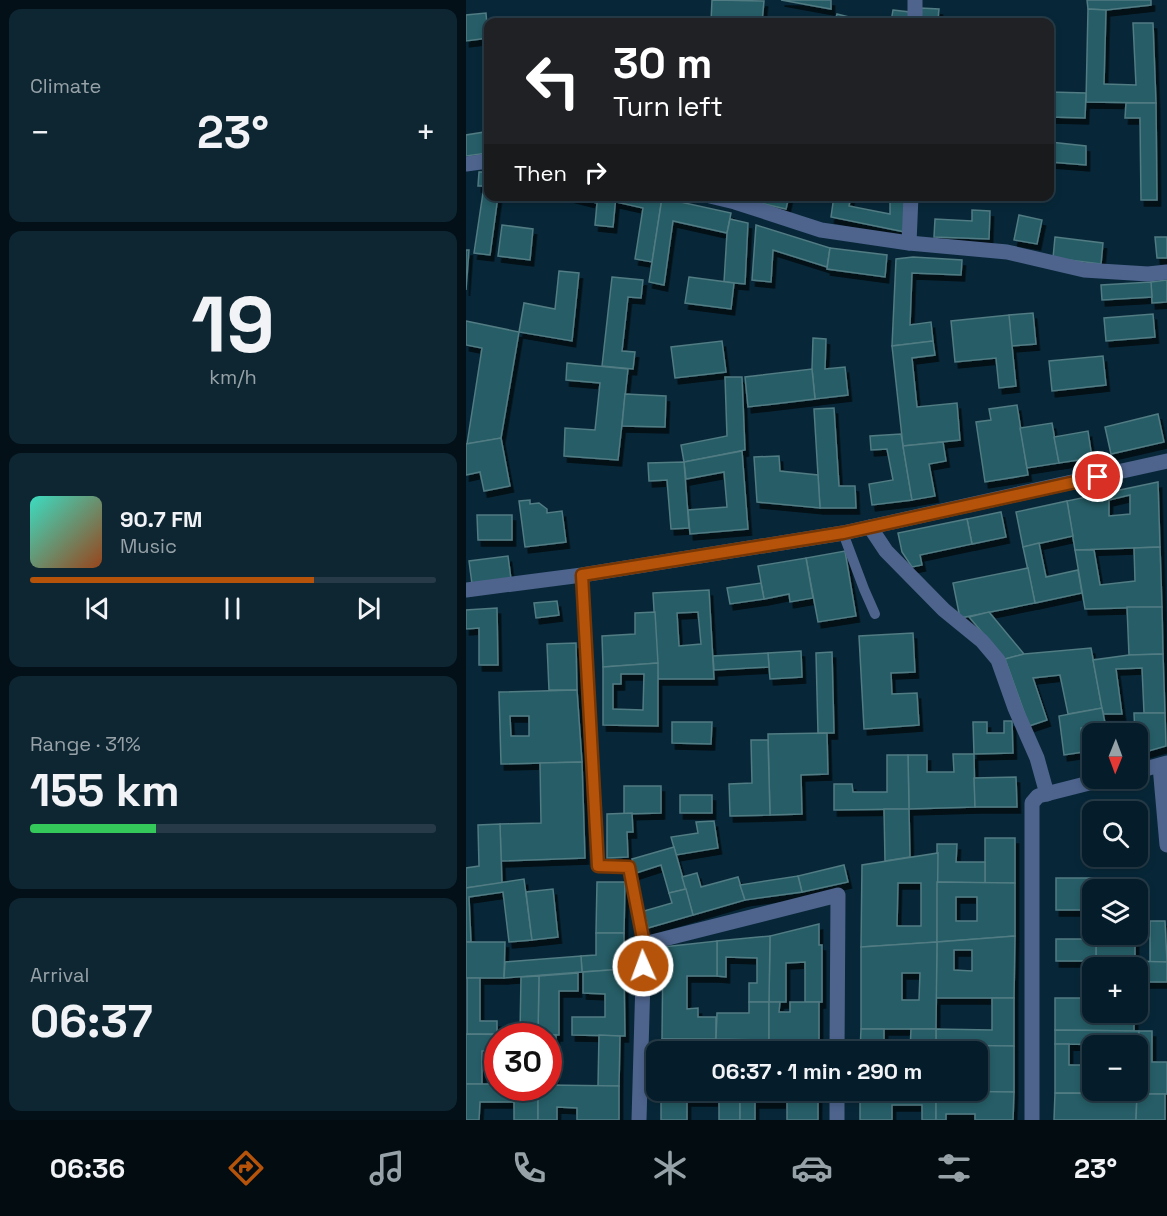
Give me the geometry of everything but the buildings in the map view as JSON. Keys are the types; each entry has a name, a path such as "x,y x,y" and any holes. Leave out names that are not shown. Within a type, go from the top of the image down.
{"street":[{"path":"915,0 915,18"},
{"path":"466,164 484,162"},
{"path":"731,201 821,230 909,243 1007,252 1084,270 1148,274 1166,272"},
{"path":"909,243 911,201"},
{"path":"466,590 582,575 843,533 1166,462"},
{"path":"870,527 886,551 944,610 982,641 998,660 1015,708 1037,758 1046,794"},
{"path":"1148,769 1163,765 1166,845"},
{"path":"1032,1120 1032,803 1038,796 1082,785"},
{"path":"639,1120 644,944 838,895 837,1041"},
{"path":"836,1120 837,1101"}],"lane":[{"path":"843,533 875,614"},
{"path":"582,575 598,866 629,867 644,944"}],"route":[{"path":"643,966 644,944 629,867 598,866 582,575 843,533 1098,477"}]}
